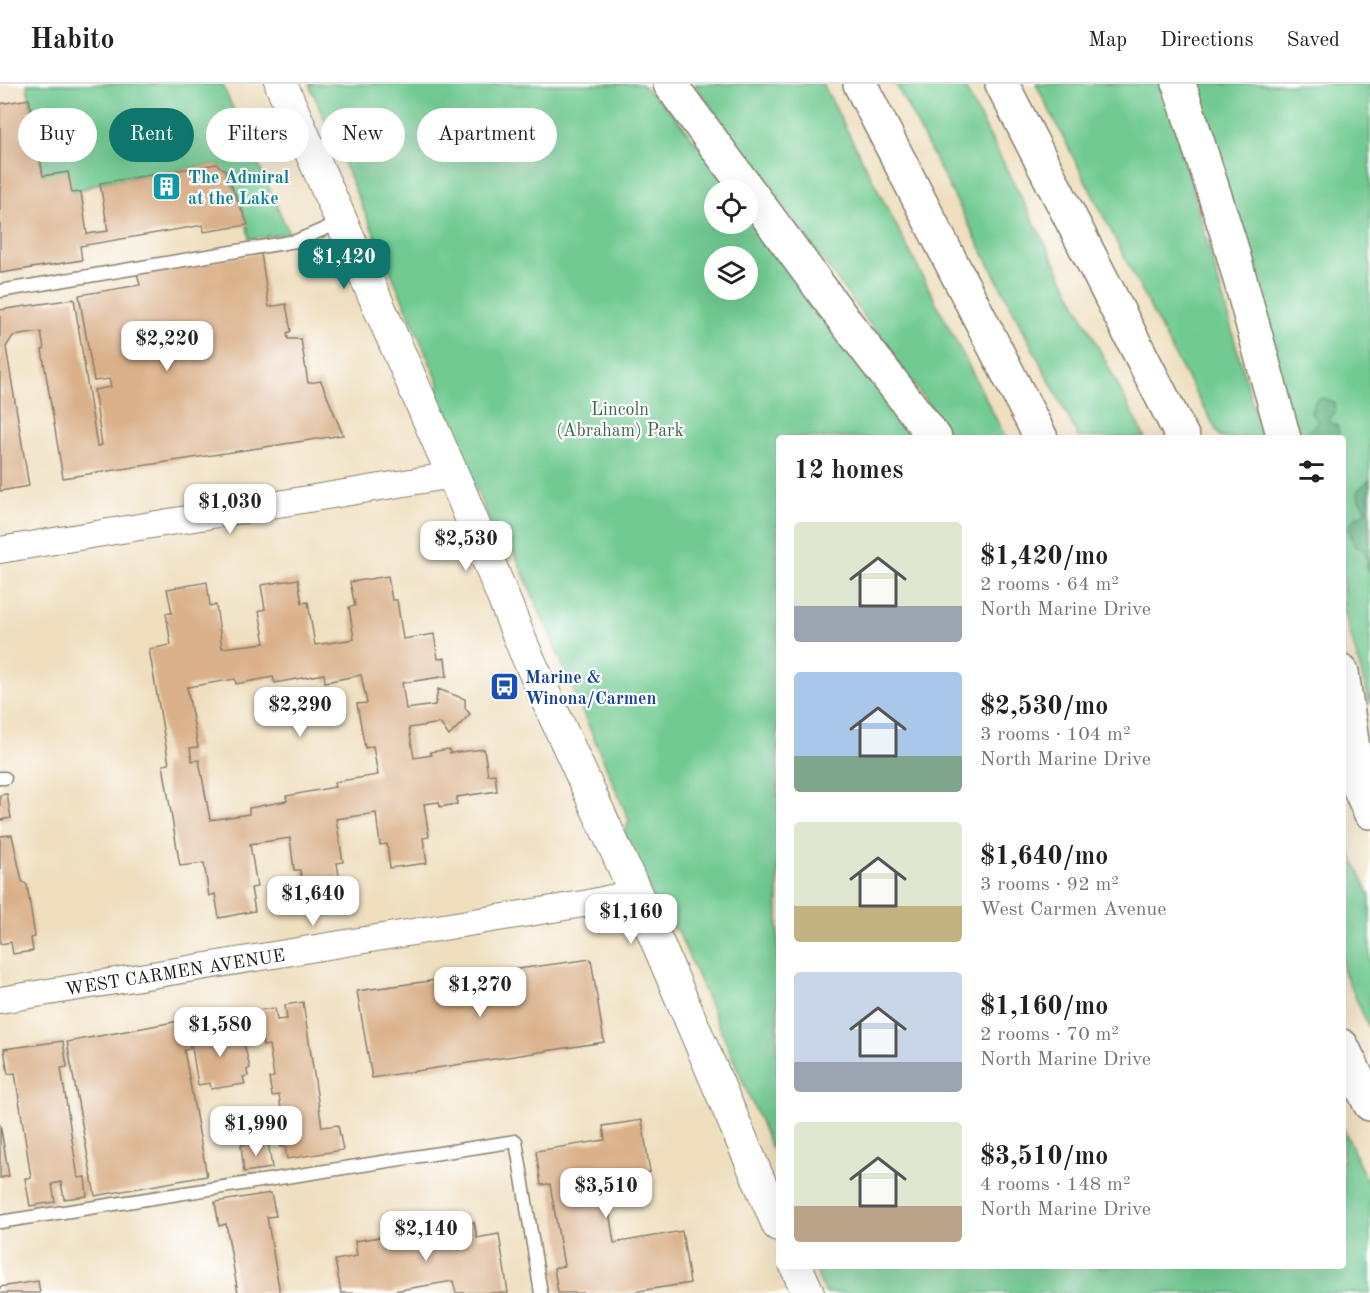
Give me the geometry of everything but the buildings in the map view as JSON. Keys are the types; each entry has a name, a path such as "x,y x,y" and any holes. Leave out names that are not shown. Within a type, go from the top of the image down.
{"highway":[{"path":"860,84 1039,435"},
{"path":"1002,84 1181,435"},
{"path":"1179,84 1230,243 1283,435"},
{"path":"673,91 933,435"},
{"path":"1346,695 1364,797"},
{"path":"1346,761 1364,797"},
{"path":"1346,1054 1370,1104"}],"street":[{"path":"281,84 453,476 524,649 634,893 776,1220"},
{"path":"0,550 453,476"},
{"name":"WEST CARMEN AVENUE","path":"0,1000 553,909 634,893"},
{"path":"797,1269 808,1293"}],"lane":[{"path":"0,291 296,241 341,222"},
{"path":"0,1222 516,1141 541,1293"}],"green space":[{"path":"27,84 222,84 233,108 206,108 206,162 257,162 289,233 249,239 246,221 233,186 222,168 216,164 100,183 72,193 43,176 41,162 97,162 97,108 31,108"},
{"name":"Lincoln (Abraham) Park","path":"309,84 641,84 672,112 725,180 704,180 704,234 758,234 758,225 910,435 776,435 776,1158 678,931 663,921 625,833 629,820 508,538 491,524 437,399 439,383 343,162 405,162 405,108 321,108 321,112"},
{"path":"694,84 823,84 1004,435 951,435"},
{"path":"896,84 963,84 1143,435 1077,435"},
{"path":"1036,84 1163,84 1261,435 1219,435 1176,358"},
{"path":"1195,84 1370,84 1370,705 1346,618 1346,435 1295,435"},
{"path":"1322,398 1334,402 1335,412 1328,421 1337,426 1339,435 1309,435 1318,421 1311,413 1316,400"},
{"path":"1370,480 1370,573 1366,569 1368,563 1364,549 1354,546 1349,528 1354,519 1368,510 1359,500 1358,490"},
{"path":"1346,843 1370,896 1370,1030 1346,976"},
{"path":"1346,1134 1370,1189 1370,1293 825,1293 815,1269 1346,1269"}],"place":[{"name":"The Admiral at the Lake","path":"167,187"},
{"name":"Marine & Winona/Carmen","path":"504,687"}]}
